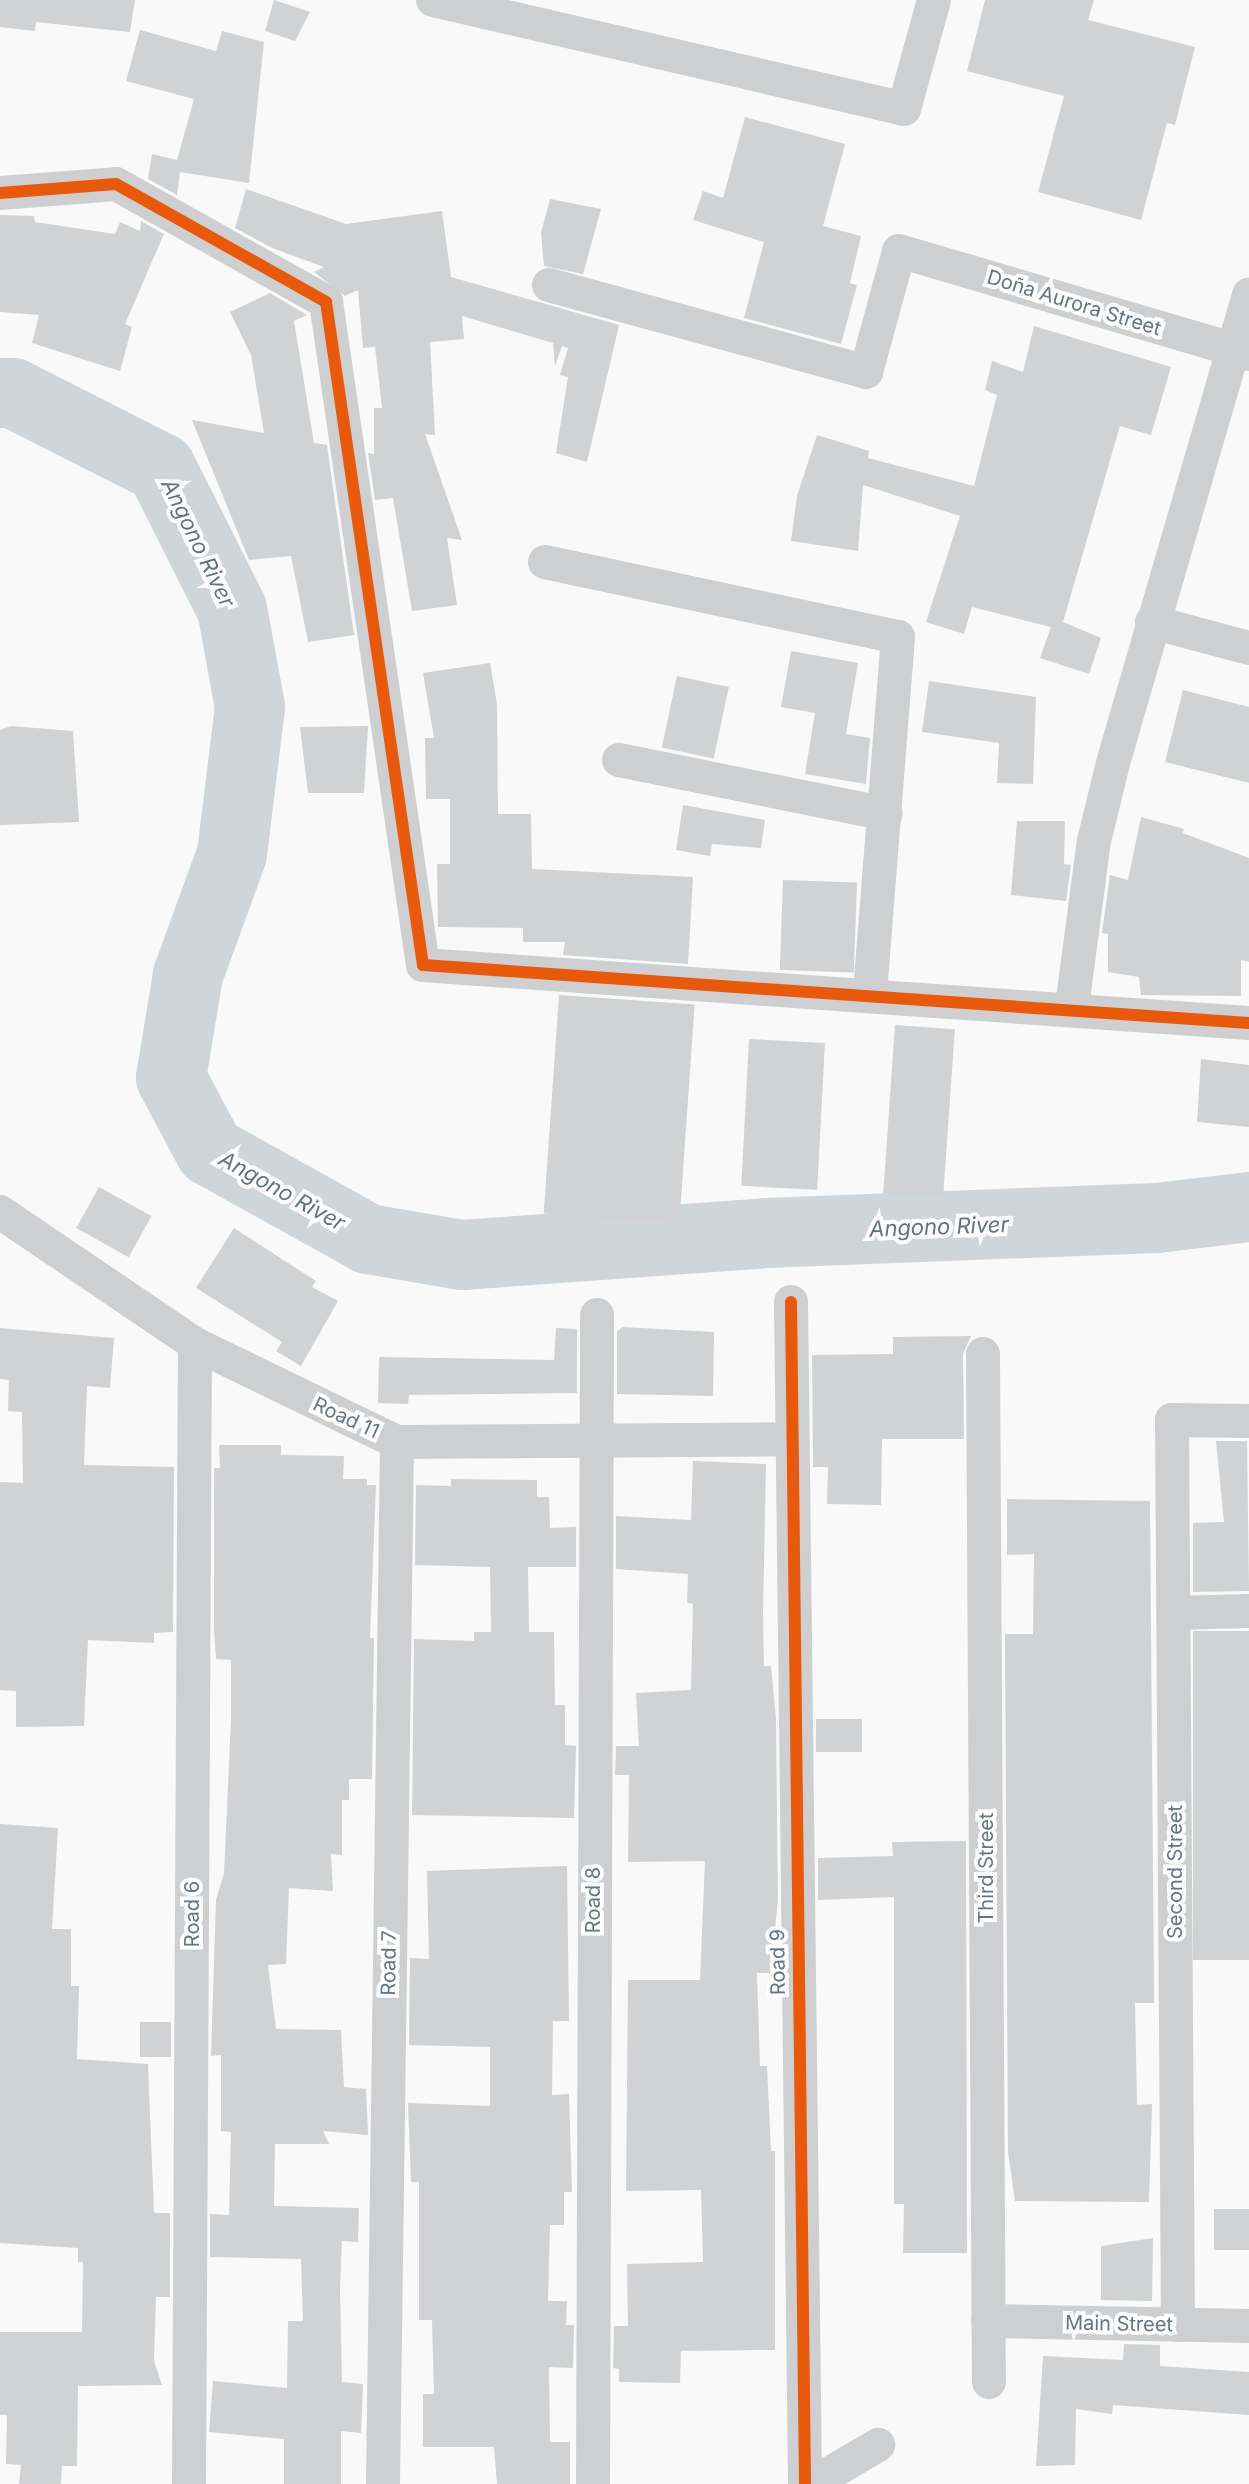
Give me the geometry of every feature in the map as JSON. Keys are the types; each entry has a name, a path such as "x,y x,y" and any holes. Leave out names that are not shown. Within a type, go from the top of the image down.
{"street":[{"path":"433,0 904,109 934,0"},
{"path":"0,193 116,184 326,302 423,965 1072,1007 1249,1023"},
{"name":"Doña Aurora Street","path":"549,285 866,372 899,251 1241,352"},
{"path":"1072,1007 1094,841 1152,622 1241,352 1249,294"},
{"path":"545,562 898,637 870,994"},
{"path":"1152,622 1249,648"},
{"path":"619,760 886,814"},
{"name":"Road 11","path":"0,1212 195,1344 397,1442 792,1439"},
{"name":"Road 9","path":"791,1302 805,2484"},
{"name":"Road 8","path":"593,2484 594,1439 597,1315"},
{"name":"Road 6","path":"189,2484 195,1344"},
{"name":"Third Street","path":"983,1354 989,2382"},
{"name":"Second Street","path":"1178,2325 1172,1420 1249,1421"},
{"name":"Road 7","path":"383,2484 397,1442"},
{"path":"1174,1613 1249,1611"},
{"name":"Main Street","path":"988,2321 1249,2326"},
{"path":"812,2484 878,2445"}],"building":[{"path":"0,0 135,0 130,32 36,22 35,31 0,27"},
{"path":"274,0 310,12 295,41 265,31"},
{"path":"985,0 1094,0 1088,20 1195,47 1175,125 1167,123 1141,220 1038,192 1064,96 967,71"},
{"path":"140,30 216,51 222,31 264,42 249,183 180,172 177,195 148,179 152,154 177,160 194,99 126,81"},
{"path":"745,117 845,144 823,226 861,236 850,283 857,285 841,344 744,318 764,242 693,220 703,191 723,198"},
{"path":"246,189 346,224 442,211 451,277 619,325 587,462 556,453 568,377 560,375 568,348 562,346 555,366 553,343 462,316 464,339 430,342 435,435 425,434 462,540 447,538 457,605 412,611 393,498 375,500 368,453 374,454 374,408 382,408 375,347 363,348 358,290 345,296 314,272 324,267 272,248 235,228"},
{"path":"550,199 601,209 583,274 544,266 541,233"},
{"path":"0,215 34,216 35,222 115,234 120,222 140,231 141,221 164,234 125,324 132,327 120,371 32,343 39,315 0,312"},
{"path":"270,293 307,315 294,321 314,443 327,445 354,635 308,642 291,556 249,560 192,420 264,433 251,355 230,312"},
{"path":"1034,326 1171,367 1151,435 1120,426 1063,622 1101,638 1089,674 1040,658 1051,627 972,607 964,634 926,622 960,516 863,485 858,551 791,541 797,496 817,435 869,451 868,458 974,486 997,395 985,390 992,361 1023,372"},
{"path":"791,651 858,663 846,734 870,738 866,784 805,774 815,713 781,707"},
{"path":"490,663 497,704 498,814 531,814 532,869 693,877 688,964 563,955 565,942 523,942 523,928 438,927 437,864 450,864 450,799 426,799 425,738 434,738 423,673"},
{"path":"677,676 729,687 714,758 662,747"},
{"path":"929,681 1036,697 1033,784 997,783 999,743 922,732"},
{"path":"1183,690 1249,707 1249,783 1165,762"},
{"path":"11,726 73,731 79,822 0,825 0,730"},
{"path":"368,726 364,793 308,793 300,727"},
{"path":"683,805 765,820 761,848 712,844 710,856 676,850"},
{"path":"1141,817 1184,829 1183,833 1249,858 1249,962 1241,960 1241,996 1141,995 1139,977 1108,972 1108,934 1102,933 1110,875 1128,880"},
{"path":"1017,821 1065,821 1064,864 1071,865 1066,901 1011,895"},
{"path":"783,880 857,883 854,973 780,970"},
{"path":"559,995 695,1004 679,1223 544,1213"},
{"path":"895,1025 955,1029 943,1198 883,1194"},
{"path":"749,1039 825,1043 817,1190 741,1186"},
{"path":"1201,1059 1249,1065 1249,1127 1197,1122"},
{"path":"99,1187 151,1216 129,1257 76,1228"},
{"path":"234,1228 316,1281 312,1287 338,1301 301,1366 276,1351 282,1342 196,1288"},
{"path":"623,1327 714,1332 713,1396 617,1394 617,1331"},
{"path":"0,1328 114,1338 110,1388 87,1386 84,1465 174,1467 173,1632 154,1633 154,1643 88,1640 84,1726 16,1727 16,1691 0,1690 0,1482 23,1483 22,1412 8,1411 9,1380 0,1379"},
{"path":"556,1328 577,1329 577,1393 409,1395 408,1404 378,1403 379,1357 554,1360"},
{"path":"971,1336 963,1354 964,1439 882,1439 881,1505 827,1504 828,1467 813,1467 812,1355 893,1354 893,1337"},
{"path":"1216,1441 1247,1441 1249,1591 1193,1592 1193,1523 1224,1522"},
{"path":"219,1445 281,1445 281,1455 344,1456 343,1479 367,1479 367,1485 376,1485 370,1638 374,1638 372,1779 349,1779 349,1800 342,1800 342,1855 331,1854 333,1891 289,1888 286,1964 268,1965 276,2029 341,2030 344,2087 366,2089 368,2135 323,2131 329,2144 275,2144 274,2206 359,2208 358,2242 342,2241 340,2289 342,2382 363,2384 361,2433 341,2431 341,2484 284,2484 284,2439 209,2432 213,2381 287,2388 288,2321 303,2321 301,2259 210,2257 210,2214 229,2215 231,2132 221,2131 221,2055 211,2056 216,1900 224,1873 231,1720 231,1660 216,1659 214,1631 214,1468 220,1468"},
{"path":"693,1461 766,1464 764,1666 771,1666 776,1719 778,1901 770,1973 757,1973 760,2066 767,2066 771,2151 775,2151 775,2350 681,2351 680,2383 619,2382 619,2369 613,2368 614,2326 628,2326 627,2264 703,2262 701,2190 626,2191 628,1980 700,1980 705,1861 628,1862 629,1775 615,1775 616,1746 639,1746 636,1693 691,1690 693,1604 687,1603 688,1574 616,1569 616,1516 691,1520"},
{"path":"451,1479 537,1480 537,1497 549,1497 550,1528 576,1527 576,1567 528,1567 529,1632 554,1632 555,1705 565,1705 565,1745 576,1746 574,1818 412,1815 414,1639 474,1641 474,1632 491,1632 490,1567 415,1565 416,1485 451,1486"},
{"path":"1007,1499 1150,1501 1154,2003 1135,2003 1137,2105 1152,2104 1149,2202 1015,2201 1008,2152 1005,1634 1033,1634 1034,1554 1007,1555"},
{"path":"1193,1631 1249,1631 1249,1960 1193,1960"},
{"path":"816,1719 862,1719 862,1752 816,1752"},
{"path":"0,1824 58,1828 52,1929 71,1929 71,1986 79,1986 77,2059 148,2064 154,2213 170,2213 170,2297 156,2297 154,2361 162,2385 78,2386 77,2466 62,2466 61,2484 19,2484 21,2465 6,2464 7,2415 0,2415 0,2332 82,2332 83,2262 78,2262 78,2248 0,2243"},
{"path":"966,1841 967,2253 903,2253 904,2204 894,2204 894,1897 818,1900 818,1858 893,1856 892,1842"},
{"path":"567,1866 569,2021 553,2021 552,2095 569,2094 572,2192 564,2192 564,2225 550,2225 548,2301 567,2301 566,2325 574,2325 573,2368 549,2367 550,2442 570,2442 570,2484 497,2484 494,2447 423,2447 423,2394 434,2394 432,2320 419,2320 419,2182 411,2182 408,2103 490,2106 490,2047 409,2045 410,1958 429,1959 427,1871"},
{"path":"140,2022 171,2022 171,2057 140,2057"},
{"path":"1214,2209 1249,2209 1249,2250 1214,2250"},
{"path":"1153,2238 1152,2301 1101,2300 1101,2246"},
{"path":"1124,2344 1160,2345 1160,2366 1249,2372 1249,2415 1113,2405 1112,2414 1076,2409 1075,2465 1036,2466 1043,2356 1123,2360"}],"waterway":[{"name":"Angono River","path":"0,393 13,393 161,468 232,609 250,707 232,854 188,975 171,1078 210,1151 368,1239 462,1255 766,1233 1157,1218 1249,1207"}],"cycle path":[{"path":"0,193 116,184 326,302 423,965 1249,1023"},
{"path":"791,1302 805,2484"}]}
